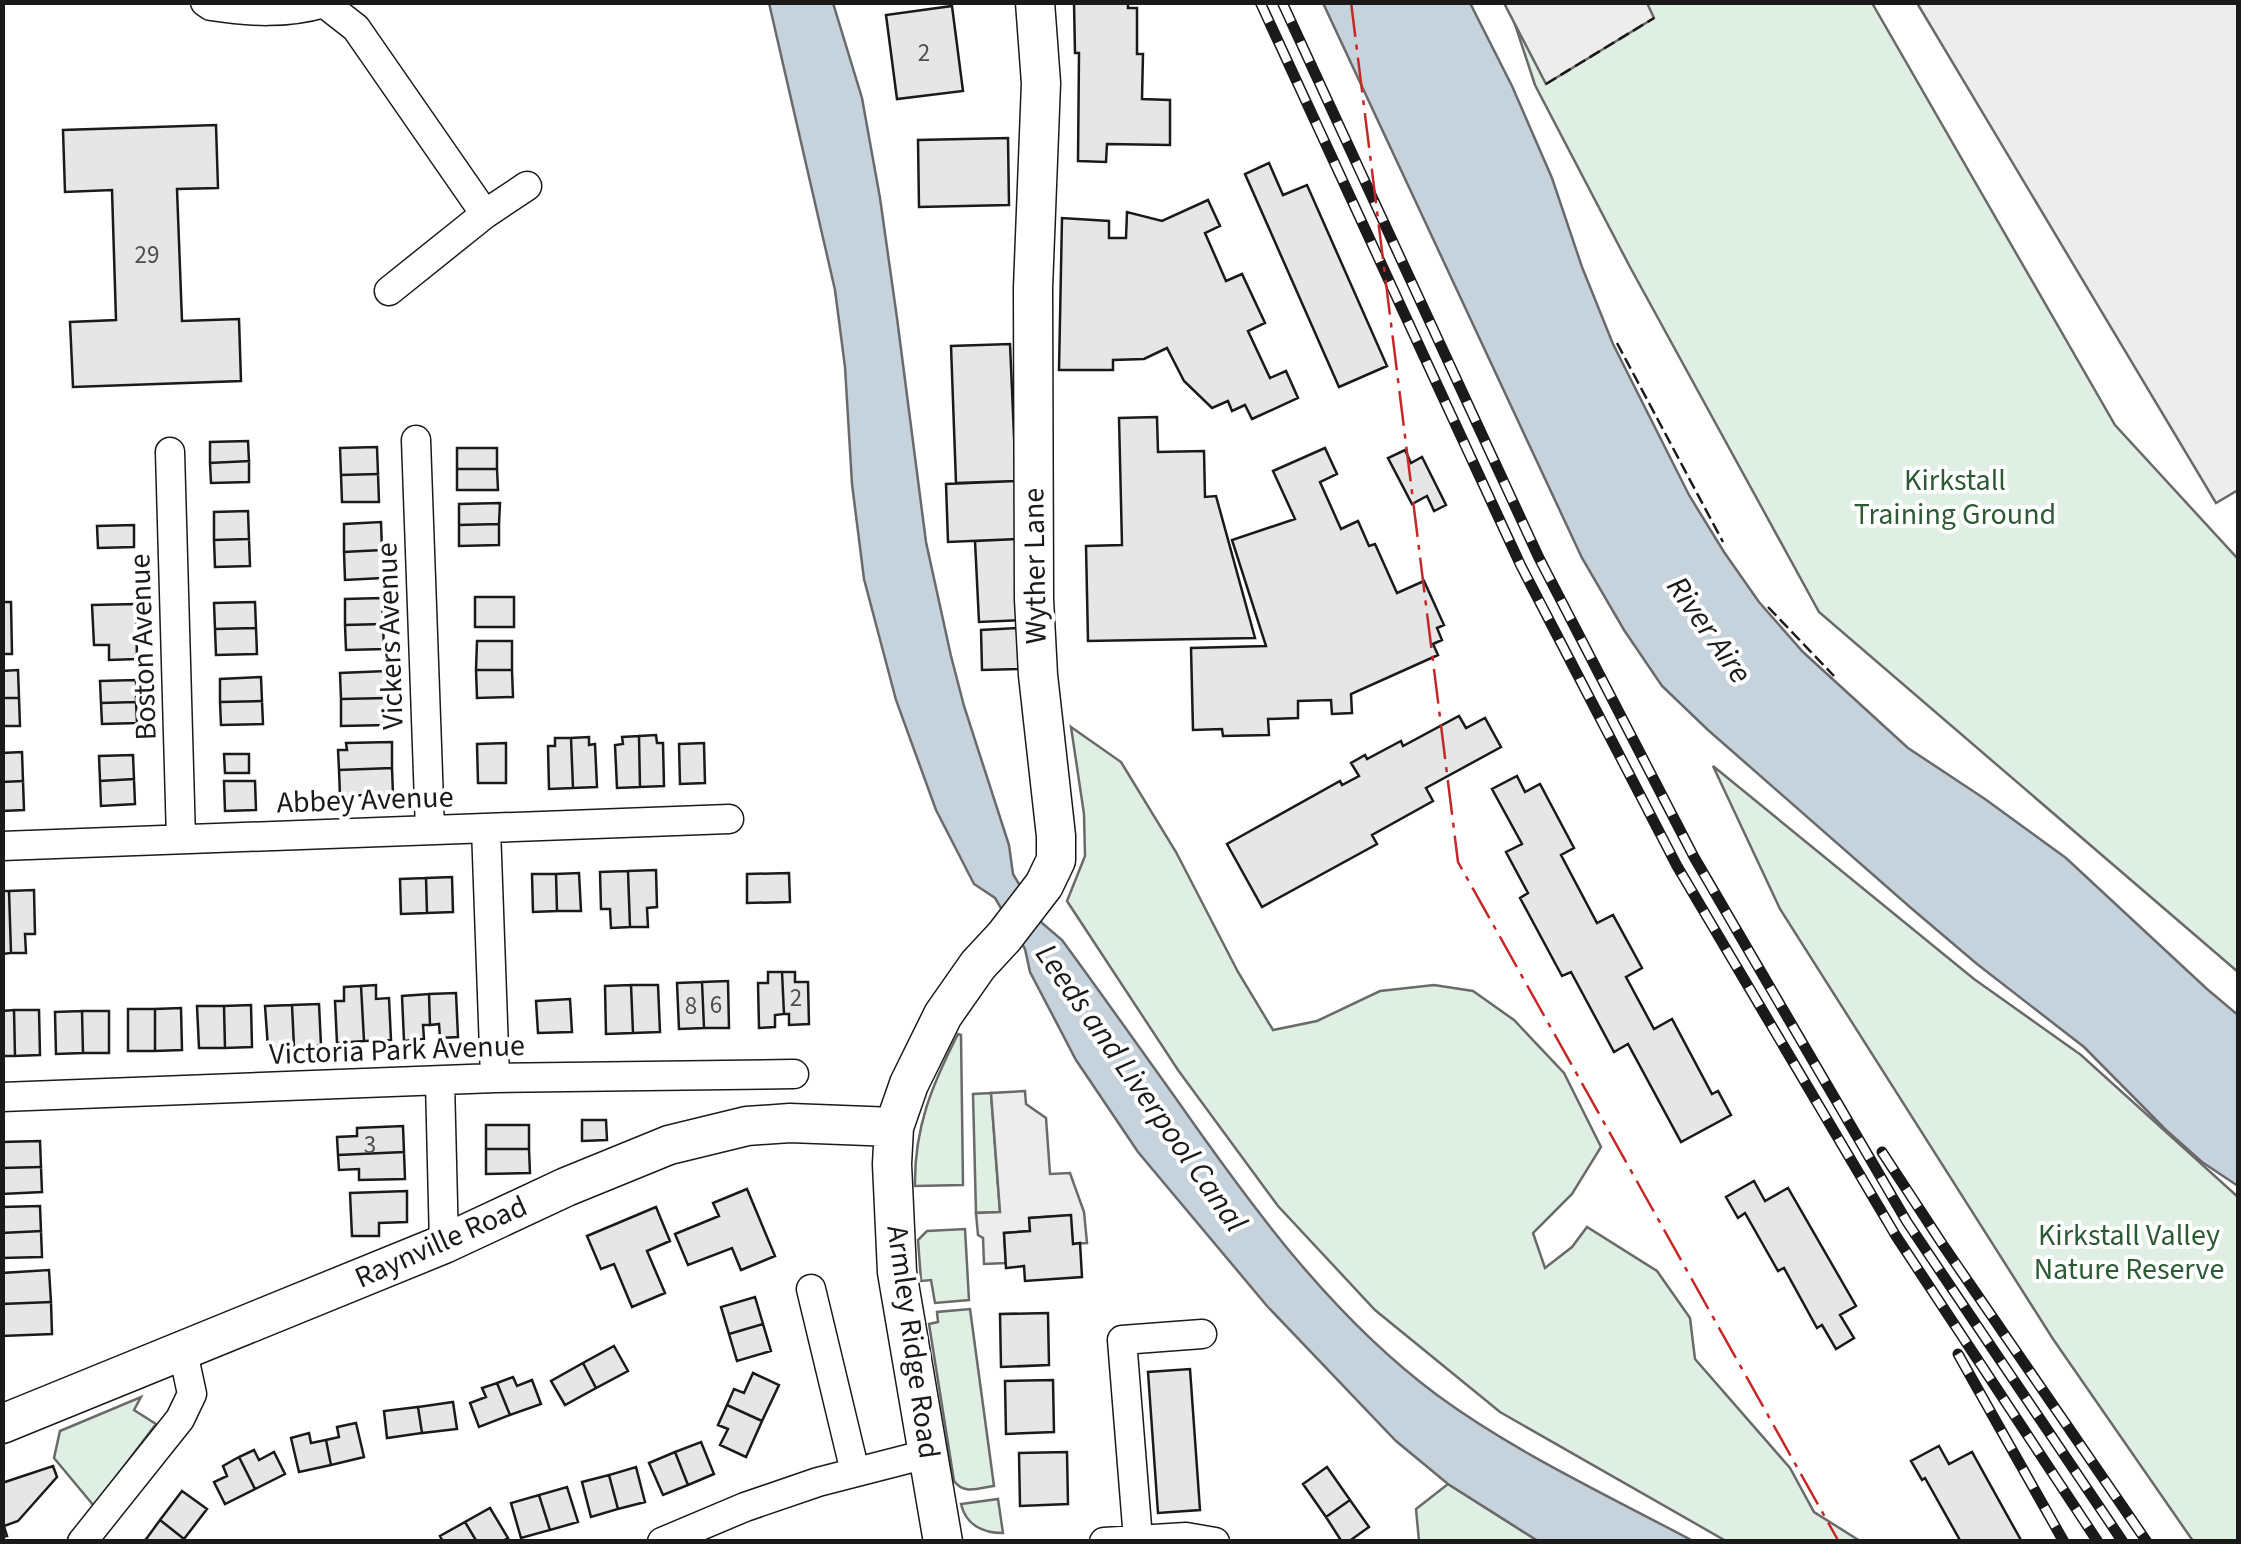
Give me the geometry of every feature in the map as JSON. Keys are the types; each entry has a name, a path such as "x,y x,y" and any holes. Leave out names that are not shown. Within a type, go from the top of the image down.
{"street":[{"path":"206,2 254,12 302,10 324,2 356,28 485,214"},
{"name":"Wyther Lane","path":"909,1084 943,1014 1044,886 1056,860 1034,599 1032,288 1041,84 1035,2"},
{"path":"388,290 485,214 528,186"},
{"name":"Vickers Avenue","path":"416,440 430,830"},
{"name":"Boston Avenue","path":"170,452 182,839"},
{"name":"Abbey Avenue","path":"2,846 729,818"},
{"path":"486,828 495,1078"},
{"name":"Victoria Park Avenue","path":"2,1096 495,1078 794,1074"},
{"path":"440,1082 444,1244"},
{"name":"Armley Ridge Road","path":"909,1084 894,1127 897,1272 942,1542"},
{"name":"Raynville Road","path":"2,1424 444,1244 566,1186 669,1145 747,1126 790,1123 894,1127"},
{"path":"811,1289 854,1472"},
{"path":"1138,1539 1122,1340 1202,1334"},
{"path":"82,1542 180,1418 192,1394 183,1352"},
{"path":"662,1542 818,1482 927,1454"},
{"path":"1104,1542 1186,1537 1215,1542"}],"green space":[{"name":"Kirkstall Training Ground","path":"1508,3 1872,3 2115,425 2238,559 2238,972 1819,612 1535,85"},
{"path":"1071,727 1121,762 1176,852 1273,1030 1317,1021 1380,991 1434,985 1473,991 1514,1020 1564,1073 1601,1147 1572,1194 1533,1233 1545,1268 1572,1247 1587,1227 1657,1271 1690,1318 1695,1359 1790,1468 1814,1512 1860,1541 1726,1541 1500,1412 1375,1310 1278,1206 1178,1070 1067,901 1085,856 1084,814"},
{"name":"Kirkstall Valley Nature Reserve","path":"1713,766 1974,979 2081,1055 2238,1197 2238,1541 2193,1541 2053,1339 1780,909"},
{"path":"958,1034 963,1185 915,1186 926,1107"},
{"path":"991,1093 1000,1212 976,1213 973,1094"},
{"path":"965,1229 969,1300 935,1303 931,1280 921,1281 918,1240 927,1231"},
{"path":"970,1309 994,1486 972,1490 954,1481 929,1324 938,1322 937,1312"},
{"path":"141,1397 134,1410 156,1424 94,1506 54,1458 60,1431"},
{"path":"1448,1484 1538,1541 1419,1541 1416,1509"},
{"path":"998,1499 1003,1533 976,1526 961,1504"}],"shaded area":[{"path":"1504,3 1647,3 1654,18 1546,84"},
{"path":"1917,3 2238,3 2238,490 2216,503"},
{"path":"1025,1091 1026,1104 1046,1118 1050,1174 1070,1173 1084,1212 1087,1243 1073,1244 1070,1215 1030,1218 1030,1231 1004,1233 1006,1263 984,1264 983,1238 978,1235 976,1213 1000,1212 991,1093"}],"water":[{"name":"Leeds and Liverpool Canal","path":"769,3 833,3 862,98 880,198 926,542 964,706 1009,845 1013,874 1042,923 1062,940 1264,1220 1362,1331 1437,1395 1498,1436 1693,1541 1538,1541 1448,1484 1396,1441 1267,1306 1138,1152 1076,1060 1030,972 1025,949 995,898 974,884 936,810 896,700 864,579 835,290"},
{"name":"River Aire","path":"1323,3 1470,3 1552,178 1613,344 1689,495 1759,602 1803,652 1908,748 2066,858 2238,1015 2238,1186 2202,1162 2084,1047 1911,908 1662,686 1582,558"}],"building":[{"path":"1074,2 1128,2 1128,8 1137,8 1137,54 1143,54 1142,99 1170,100 1170,145 1107,144 1106,162 1078,161 1079,53 1075,53"},
{"path":"952,6 963,91 897,99 886,15"},
{"path":"216,125 218,188 177,189 182,321 239,319 241,381 73,387 70,322 116,320 112,190 65,192 63,130"},
{"path":"1008,138 1009,205 919,207 918,140"},
{"path":"1269,163 1283,195 1307,185 1387,366 1339,387 1245,174"},
{"path":"1208,200 1220,226 1205,233 1226,281 1242,274 1265,323 1248,331 1270,378 1286,371 1298,398 1252,419 1245,405 1232,411 1228,401 1212,408 1184,381 1167,348 1144,359 1113,360 1113,370 1059,370 1062,218 1109,221 1109,238 1126,238 1127,212 1162,221"},
{"path":"1010,344 1016,481 956,483 951,346"},
{"path":"1157,417 1158,452 1204,451 1205,497 1216,496 1255,638 1088,641 1086,546 1122,545 1119,418"},
{"path":"248,441 249,461 210,463 210,442"},
{"path":"377,447 378,474 341,475 340,448"},
{"path":"457,448 497,448 497,469 457,469"},
{"path":"1325,448 1337,474 1320,482 1341,529 1358,521 1369,546 1375,544 1397,593 1424,581 1444,625 1437,628 1442,640 1433,644 1438,655 1351,694 1352,713 1332,714 1331,700 1298,701 1298,718 1268,719 1269,735 1223,736 1222,729 1193,730 1191,648 1266,646 1232,540 1295,519 1273,471"},
{"path":"1405,450 1411,463 1422,457 1446,505 1434,511 1427,496 1412,504 1388,458"},
{"path":"249,461 249,482 211,483 210,463"},
{"path":"457,469 497,469 498,490 457,490"},
{"path":"378,474 379,502 342,502 341,475"},
{"path":"1016,481 1018,539 948,542 946,484"},
{"path":"500,503 499,524 459,525 459,504"},
{"path":"248,511 249,539 214,540 214,512"},
{"path":"381,522 382,550 344,552 344,524"},
{"path":"499,524 499,545 459,546 459,525"},
{"path":"134,525 134,547 98,548 97,526"},
{"path":"249,539 250,566 215,567 214,540"},
{"path":"1018,539 1021,620 979,622 975,541"},
{"path":"382,550 382,578 345,580 344,552"},
{"path":"475,597 514,597 514,627 475,627"},
{"path":"382,598 383,624 345,625 345,599"},
{"path":"2,602 11,602 12,654 2,654"},
{"path":"255,602 256,628 215,629 214,603"},
{"path":"136,604 137,659 109,660 109,645 94,645 92,605"},
{"path":"383,624 384,649 346,650 345,625"},
{"path":"256,628 257,654 216,655 215,629"},
{"path":"1017,628 1019,669 982,670 981,630"},
{"path":"477,641 512,641 512,670 476,670"},
{"path":"18,670 19,698 2,698 2,671"},
{"path":"476,670 512,670 513,697 477,698"},
{"path":"386,671 387,698 341,699 340,673"},
{"path":"261,677 262,701 220,702 220,679"},
{"path":"136,680 136,702 101,703 100,681"},
{"path":"2,698 19,698 20,726 2,726"},
{"path":"387,698 388,725 341,726 341,699"},
{"path":"262,701 263,724 221,725 220,702"},
{"path":"136,702 137,723 102,724 101,703"},
{"path":"1459,716 1466,728 1485,718 1501,747 1426,788 1433,801 1372,835 1377,844 1262,907 1227,844 1340,781 1342,785 1359,776 1351,763 1365,755 1367,759 1401,741 1403,746"},
{"path":"656,735 657,743 663,743 664,786 640,787 639,736"},
{"path":"639,736 640,787 617,788 615,745 623,744 622,737"},
{"path":"589,737 589,745 595,744 597,787 573,788 571,738"},
{"path":"555,738 571,738 573,788 549,789 548,746 555,746"},
{"path":"392,742 392,768 339,770 338,750 347,750 346,743"},
{"path":"506,743 506,783 478,783 477,744"},
{"path":"704,743 705,783 680,784 679,744"},
{"path":"22,752 23,781 2,782 2,753"},
{"path":"224,754 249,754 249,773 225,773"},
{"path":"133,755 134,779 100,781 99,756"},
{"path":"392,768 393,794 340,796 339,770"},
{"path":"1517,776 1525,792 1540,784 1574,848 1561,855 1597,923 1613,915 1642,968 1626,977 1654,1029 1672,1019 1712,1094 1718,1091 1731,1115 1681,1142 1628,1044 1614,1052 1571,972 1562,976 1520,898 1528,893 1506,852 1522,844 1492,789"},
{"path":"134,779 135,804 101,806 100,781"},
{"path":"23,781 24,810 2,811 2,782"},
{"path":"224,781 255,781 256,810 225,811"},
{"path":"656,870 657,907 647,908 648,927 630,927 628,871"},
{"path":"628,871 630,927 611,928 610,909 601,909 600,872"},
{"path":"579,873 581,911 557,911 556,874"},
{"path":"789,873 790,902 747,903 747,874"},
{"path":"532,874 556,874 557,911 533,912"},
{"path":"452,877 453,912 427,913 426,878"},
{"path":"426,878 427,913 401,914 400,879"},
{"path":"34,890 35,934 25,934 26,953 11,953 9,891"},
{"path":"2,891 9,891 11,953 2,954"},
{"path":"768,972 782,972 784,1014 775,1015 775,1027 759,1028 758,983 768,983"},
{"path":"782,972 795,972 795,982 808,982 809,1024 789,1025 789,1014 784,1014"},
{"path":"728,981 729,1028 704,1028 702,982"},
{"path":"702,982 704,1028 679,1029 677,983"},
{"path":"376,985 376,999 389,998 391,1040 364,1041 361,986"},
{"path":"631,985 658,985 660,1032 633,1033"},
{"path":"631,985 633,1033 606,1034 605,986"},
{"path":"361,986 364,1041 337,1043 335,1001 344,1001 344,987"},
{"path":"456,993 458,1037 440,1038 439,1024 430,1025 429,994"},
{"path":"429,994 430,1025 423,1025 424,1039 404,1041 402,996"},
{"path":"570,999 572,1032 538,1033 536,1001"},
{"path":"319,1004 321,1045 294,1047 292,1005"},
{"path":"251,1005 252,1047 225,1048 224,1006"},
{"path":"292,1005 294,1047 268,1048 265,1006"},
{"path":"197,1006 224,1006 225,1048 199,1048"},
{"path":"181,1008 182,1050 155,1051 155,1009"},
{"path":"128,1009 155,1009 155,1051 128,1051"},
{"path":"14,1010 39,1010 40,1055 15,1056"},
{"path":"14,1010 15,1056 2,1056 2,1011"},
{"path":"82,1011 83,1053 56,1054 55,1012"},
{"path":"82,1011 109,1011 109,1053 83,1053"},
{"path":"582,1120 606,1120 607,1140 582,1141"},
{"path":"486,1125 529,1125 529,1149 486,1149"},
{"path":"403,1126 404,1152 338,1155 337,1137 357,1136 357,1128"},
{"path":"40,1141 41,1167 2,1168 2,1142"},
{"path":"486,1149 529,1149 530,1173 486,1174"},
{"path":"404,1152 405,1179 359,1180 359,1169 339,1170 338,1155"},
{"path":"41,1167 42,1192 2,1194 2,1168"},
{"path":"1754,1181 1765,1201 1788,1188 1856,1306 1840,1315 1854,1338 1836,1349 1822,1325 1817,1328 1784,1268 1778,1271 1745,1213 1738,1218 1726,1197"},
{"path":"747,1189 775,1256 741,1270 732,1248 688,1265 675,1234 719,1216 713,1203"},
{"path":"407,1191 407,1222 379,1223 379,1236 352,1236 350,1193"},
{"path":"40,1206 41,1231 2,1233 2,1207"},
{"path":"656,1207 670,1241 647,1251 665,1293 632,1307 614,1264 601,1269 587,1236"},
{"path":"1071,1215 1073,1244 1080,1243 1082,1277 1025,1281 1024,1266 1006,1268 1004,1233 1030,1231 1029,1218"},
{"path":"41,1231 42,1257 2,1258 2,1233"},
{"path":"49,1270 51,1302 2,1304 2,1273"},
{"path":"755,1297 763,1324 729,1334 721,1307"},
{"path":"51,1302 52,1334 2,1336 2,1304"},
{"path":"1048,1313 1049,1365 1001,1367 1000,1314"},
{"path":"763,1324 771,1351 737,1361 729,1334"},
{"path":"614,1346 628,1371 596,1388 583,1363"},
{"path":"583,1363 596,1388 565,1405 551,1381"},
{"path":"1190,1369 1200,1510 1158,1513 1148,1372"},
{"path":"753,1373 779,1385 762,1421 727,1405 734,1389 744,1393"},
{"path":"513,1377 517,1386 532,1380 541,1404 510,1415 497,1383"},
{"path":"1053,1380 1054,1432 1006,1434 1005,1381"},
{"path":"497,1383 510,1415 479,1427 470,1403 486,1397 482,1388"},
{"path":"453,1402 457,1429 422,1433 418,1407"},
{"path":"727,1405 762,1421 746,1457 720,1445 728,1429 718,1425"},
{"path":"418,1407 422,1433 387,1438 384,1411"},
{"path":"356,1423 364,1457 331,1465 326,1440 339,1437 337,1427"},
{"path":"309,1433 311,1443 326,1440 331,1465 299,1472 291,1438"},
{"path":"701,1442 714,1474 688,1485 675,1452"},
{"path":"1939,1446 1949,1464 1972,1452 2022,1542 1961,1542 1911,1461"},
{"path":"254,1450 259,1460 274,1452 285,1474 255,1489 239,1457"},
{"path":"675,1452 688,1485 663,1495 649,1463"},
{"path":"1067,1452 1068,1504 1020,1506 1019,1453"},
{"path":"239,1457 255,1489 225,1504 214,1482 227,1476 223,1466"},
{"path":"53,1466 57,1477 18,1521 4,1526 7,1536 2,1537 2,1483"},
{"path":"636,1467 645,1502 618,1509 609,1475"},
{"path":"1327,1467 1350,1500 1326,1517 1303,1484"},
{"path":"609,1475 618,1509 591,1517 582,1482"},
{"path":"567,1487 578,1522 550,1530 539,1495"},
{"path":"182,1491 207,1509 184,1539 160,1520"},
{"path":"539,1495 550,1530 521,1538 511,1503"},
{"path":"1350,1500 1369,1527 1342,1542 1326,1517"},
{"path":"490,1508 508,1538 501,1542 477,1542 465,1522"},
{"path":"160,1520 184,1539 183,1542 144,1542"},
{"path":"465,1522 477,1542 443,1542 440,1536"}],"railway":[{"path":"1260,2 1521,566 1677,866 1896,1236 2098,1542"},
{"path":"1282,2 1539,558 1694,857 1907,1222 2123,1542"},
{"path":"1882,1152 2147,1542"},
{"path":"1958,1354 2064,1542"}],"fence":[{"path":"1546,84 1654,18"},
{"path":"1617,343 1723,542"},
{"path":"1768,607 1834,676"}],"power":[{"path":"1351,2 1458,862 1839,1542"}]}
